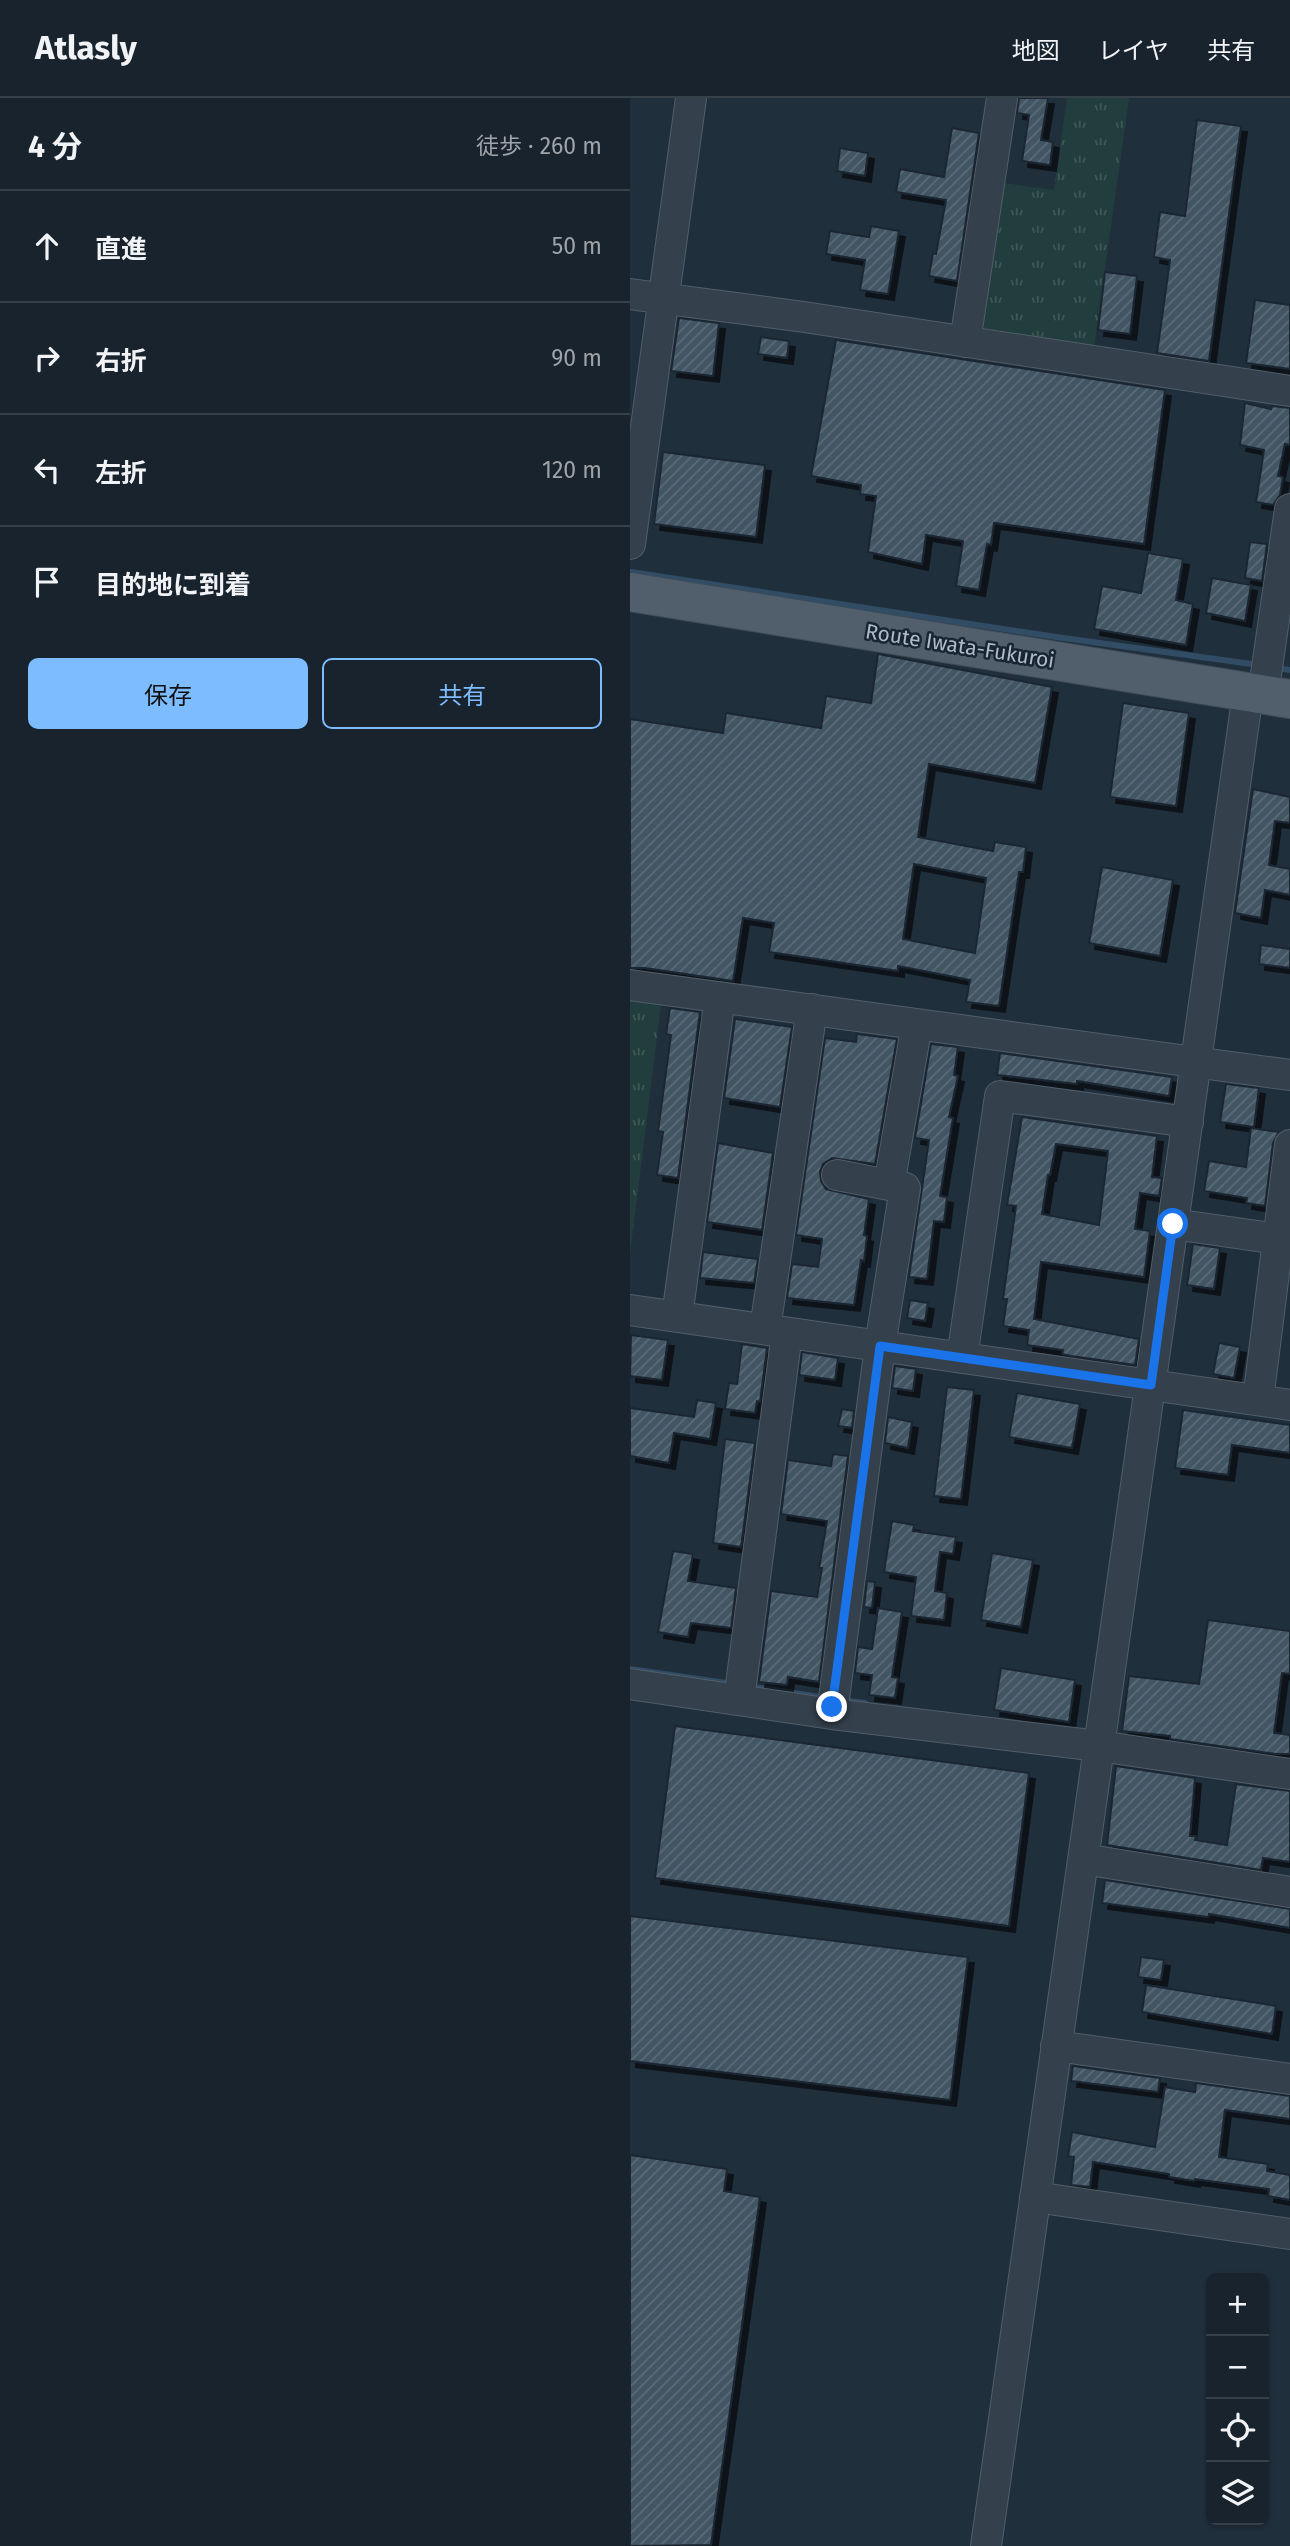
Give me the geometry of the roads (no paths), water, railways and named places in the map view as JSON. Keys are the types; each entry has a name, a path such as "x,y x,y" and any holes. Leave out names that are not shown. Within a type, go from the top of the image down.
{"main road":[{"name":"Route Iwata-Fukuroi","path":"630,592 1267,696"}],"street":[{"path":"630,544 691,98"},
{"path":"964,342 1002,98"},
{"path":"630,294 1290,391"},
{"path":"986,2546 1196,1062 1267,696 1290,509"},
{"path":"630,985 1290,1075"},
{"path":"677,1317 720,997"},
{"path":"741,1688 776,1331 812,1009"},
{"path":"889,1185 917,1024"},
{"path":"962,1358 1000,1096 1188,1122"},
{"path":"1258,1400 1290,1145"},
{"path":"833,1702 880,1346 905,1188 836,1175"},
{"path":"1173,1224 1278,1239"},
{"path":"630,1310 1290,1405"},
{"path":"630,1684 741,1688 1290,1774"},
{"path":"1083,1859 1290,1892"},
{"path":"1056,2046 1290,2079"},
{"path":"1035,2197 1290,2234"}],"waterway":[{"path":"631,572 1259,665"},
{"path":"1277,668 1290,670"},
{"path":"630,1669 733,1684"},
{"path":"748,1686 827,1698"},
{"path":"841,1700 865,1703"}]}
